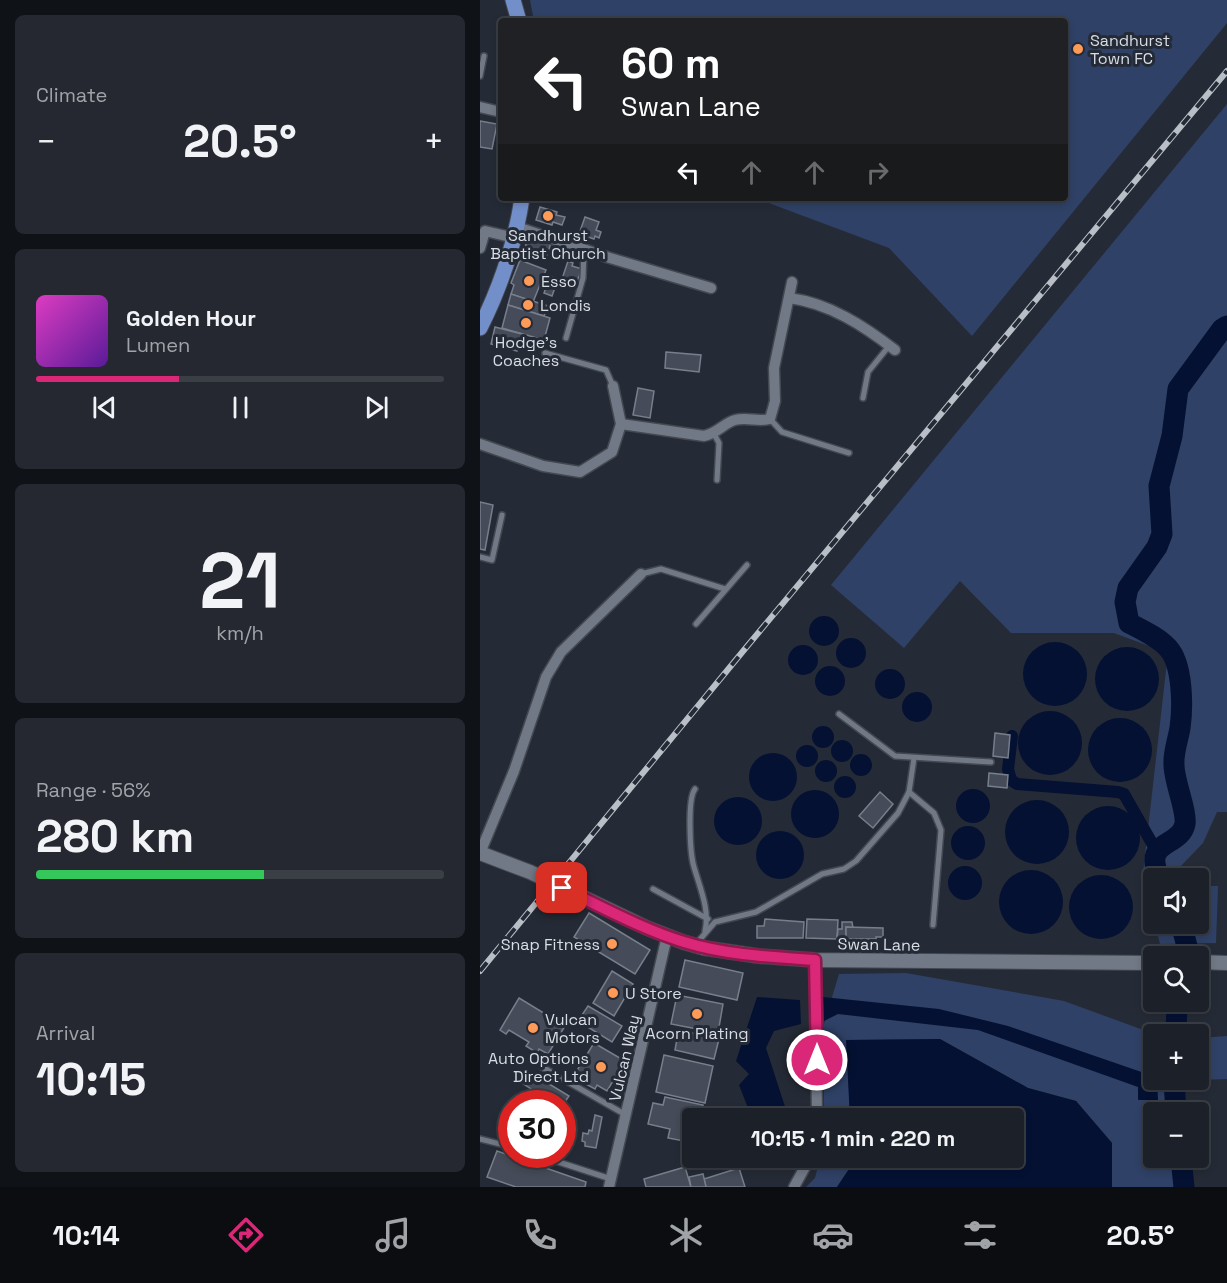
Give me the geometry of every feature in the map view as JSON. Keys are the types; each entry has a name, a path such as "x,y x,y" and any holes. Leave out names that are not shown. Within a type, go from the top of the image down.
{"main road":[{"path":"513,0 518,18"},
{"path":"480,328 505,273 521,201"}],"street":[{"path":"480,107 498,111"},
{"path":"480,248 485,231 516,233 584,248 711,288"},
{"path":"621,424 704,436 714,434 733,421 770,419 775,401 774,368 792,282"},
{"path":"789,298 809,301 839,314 870,330 892,348"},
{"path":"480,444 543,466 580,472 612,452 621,424 613,386"},
{"path":"480,853 514,771 546,677 561,652 578,633 641,574"},
{"name":"Swan Lane","path":"480,853 530,872 667,936 695,945 739,953 815,960 1143,963"},
{"name":"Vulcan Way","path":"610,1183 667,936"},
{"path":"815,960 817,1108"},
{"path":"1209,962 1227,963"},
{"path":"794,1187 804,1168"}],"lane":[{"path":"480,76 484,56"},
{"path":"566,338 584,278 584,248"},
{"path":"863,398 868,372 892,348"},
{"path":"545,353 606,370 613,386"},
{"path":"770,419 782,432 849,453"},
{"path":"714,434 718,443 717,480"},
{"path":"480,557 492,560 502,515"},
{"path":"696,624 747,565"},
{"path":"641,574 661,568 725,589"},
{"path":"840,714 895,756 990,762"},
{"path":"695,945 715,922 756,912 822,874 844,868 856,861 898,813 909,792 914,758"},
{"path":"695,789 692,793 691,820 693,866 708,919 705,933"},
{"path":"909,792 934,813 941,830 933,925"},
{"path":"653,889 708,919"},
{"path":"542,1067 626,1115"},
{"path":"480,1138 498,1143"},
{"path":"571,1168 610,1183"}],"shaded area":[{"path":"530,0 1227,0 1227,23 972,336 889,248 763,201 1068,201 1068,18 533,18"},
{"path":"1227,104 1227,812 1217,812 1203,843 1179,868 1144,868 1168,653 1114,633 1011,633 960,581 904,648 831,585"},
{"path":"824,616 835,620 839,631 835,642 824,646 813,642 809,631 813,620"},
{"path":"851,638 862,642 866,653 862,664 851,668 840,664 836,653 840,642"},
{"path":"1049,642 1061,642 1078,651 1085,662 1087,674 1085,686 1078,697 1061,706 1049,706 1037,701 1028,692 1023,680 1023,668 1028,656 1037,647"},
{"path":"803,645 814,649 818,660 814,671 803,675 792,671 788,660 792,649"},
{"path":"1121,647 1133,647 1150,656 1157,667 1159,679 1157,691 1150,702 1133,711 1121,711 1109,706 1100,697 1095,685 1095,673 1100,661 1109,652"},
{"path":"830,666 841,670 845,681 841,692 830,696 819,692 815,681 819,670"},
{"path":"890,669 901,673 905,684 901,695 890,699 879,695 875,684 879,673"},
{"path":"917,692 928,696 932,707 928,718 917,722 906,718 902,707 906,696"},
{"path":"1044,711 1056,711 1073,720 1080,731 1082,743 1080,755 1073,766 1056,775 1044,775 1032,770 1023,761 1018,749 1018,737 1023,725 1032,716"},
{"path":"1114,718 1126,718 1143,727 1150,738 1152,750 1150,762 1143,773 1126,782 1114,782 1102,777 1093,768 1088,756 1088,744 1093,732 1102,723"},
{"path":"823,726 831,729 834,737 831,745 823,748 815,745 812,737 815,729"},
{"path":"842,740 850,743 853,751 850,759 842,762 834,759 831,751 834,743"},
{"path":"807,745 815,748 818,756 815,764 807,767 799,764 796,756 799,748"},
{"path":"768,753 778,753 790,760 797,772 797,782 790,794 778,801 768,801 753,790 749,782 749,772 760,757"},
{"path":"861,754 869,757 872,765 869,773 861,776 853,773 850,765 853,757"},
{"path":"826,760 834,763 837,771 834,779 826,782 818,779 815,771 818,763"},
{"path":"845,776 853,779 856,787 853,795 845,798 837,795 834,787 837,779"},
{"path":"973,789 985,794 990,806 985,818 973,823 961,818 956,806 961,794"},
{"path":"810,790 820,790 832,797 839,809 839,819 832,831 820,838 810,838 795,827 791,819 791,809 802,794"},
{"path":"733,797 743,797 755,804 762,816 762,826 755,838 743,845 733,845 718,834 714,826 714,816 725,801"},
{"path":"1031,800 1043,800 1060,809 1067,820 1069,832 1067,844 1060,855 1043,864 1031,864 1019,859 1010,850 1005,838 1005,826 1010,814 1019,805"},
{"path":"1102,806 1114,806 1131,815 1138,826 1140,838 1138,850 1131,861 1114,870 1102,870 1090,865 1081,856 1076,844 1076,832 1081,820 1090,811"},
{"path":"968,826 980,831 985,843 980,855 968,860 956,855 951,843 956,831"},
{"path":"775,831 785,831 797,838 804,850 804,860 797,872 785,879 775,879 760,868 756,860 756,850 767,835"},
{"path":"965,866 977,871 982,883 977,895 965,900 953,895 948,883 953,871"},
{"path":"1025,870 1037,870 1054,879 1061,890 1063,902 1061,914 1054,925 1037,934 1025,934 1013,929 1004,920 999,908 999,896 1004,884 1013,875"},
{"path":"1095,875 1107,875 1124,884 1131,895 1133,907 1131,919 1124,930 1107,939 1095,939 1083,934 1074,925 1069,913 1069,901 1074,889 1083,880"},
{"path":"1209,886 1218,886 1216,943 1160,944 1158,934 1209,934"},
{"path":"906,973 1064,1001 1143,1030 1143,1090 1167,1090 1167,1102 1143,1102 1143,1168 1174,1168 1179,1187 1112,1187 1112,1143 1076,1101 1028,1088 940,1039 847,1040 850,1108 824,1108 824,1024 839,974"},
{"path":"757,997 800,1000 801,1024 774,1031 766,1048 785,1108 748,1108 739,1085 749,1074 736,1061"},
{"path":"823,997 939,1009 1008,1026 1143,1073 1143,1090 1158,1090 1158,1100 1138,1100 1138,1087 978,1030 838,1014 824,1021"},
{"path":"1227,1036 1227,1079 1209,1080 1209,1037"},
{"path":"940,1039 1028,1088 1076,1101 1112,1143 1112,1187 837,1187 850,1168 1024,1168 1024,1108 849,1108 846,1040"},
{"path":"818,1168 850,1168 837,1187 806,1187 815,1178"}],"building":[{"path":"480,121 497,124 492,149 480,147"},
{"name":"Sandhurst Baptist Church","path":"540,207 565,217 562,225 553,222 552,225 536,220"},
{"path":"585,217 599,222 596,230 601,232 599,238 595,236 594,239 579,234"},
{"path":"534,234 552,240 546,258 524,251 528,237 533,238"},
{"path":"520,260 546,270 533,302 511,294 514,285 511,283"},
{"path":"568,261 573,263 572,266 582,269 576,284 562,279"},
{"path":"550,276 558,279 552,296 544,293"},
{"name":"Londis","path":"511,294 548,306 544,316 508,305"},
{"name":"Hodge's Coaches","path":"508,305 550,318 544,340 502,328"},
{"path":"495,327 522,334 517,351 491,344"},
{"path":"666,352 701,355 699,372 665,368"},
{"path":"638,388 654,391 650,418 633,415"},
{"path":"480,502 493,505 485,550 480,549"},
{"path":"995,733 1010,735 1008,758 993,756"},
{"path":"989,773 1008,775 1007,788 988,786"},
{"path":"880,792 893,804 873,828 859,816"},
{"name":"Snap Fitness","path":"589,913 650,950 635,974 574,937"},
{"path":"765,919 804,922 803,938 757,938 757,926 764,926"},
{"path":"807,919 838,920 837,939 806,938"},
{"path":"842,922 852,922 853,928 846,927 846,939 837,939 838,929 842,929"},
{"path":"846,927 883,928 883,937 846,939"},
{"path":"685,960 743,973 737,1000 679,987"},
{"name":"U Store","path":"612,971 633,984 614,1016 593,1003"},
{"name":"Acorn Plating","path":"677,995 723,1004 718,1033 671,1024"},
{"name":"Vulcan Motors","path":"519,998 565,1026 548,1054 539,1049 537,1053 526,1046 529,1042 509,1030 506,1034 500,1030"},
{"path":"588,1006 622,1026 612,1042 578,1021"},
{"path":"683,1031 719,1039 714,1059 675,1050 677,1039 681,1040"},
{"name":"Auto Options Direct Ltd","path":"594,1043 625,1061 607,1091 597,1085 595,1089 582,1082 585,1077 576,1072"},
{"path":"664,1055 713,1066 705,1103 656,1092"},
{"path":"526,1070 559,1090 530,1090 519,1081"},
{"path":"665,1097 703,1105 702,1108 682,1108 682,1141 668,1138 670,1129 648,1124 653,1103 663,1105"},
{"path":"595,1115 602,1117 596,1148 585,1146 585,1142 582,1141 583,1133 588,1134 589,1130 592,1131"},
{"path":"497,1151 498,1168 546,1168 586,1182 585,1187 516,1187 487,1177"},
{"path":"685,1168 691,1187 646,1187 644,1179"},
{"path":"739,1168 745,1187 706,1187 704,1179"},
{"path":"703,1174 706,1187 691,1187 689,1177"}],"waterway":[{"path":"1156,868 1155,857 1158,850 1182,832 1185,824 1174,765 1181,719 1181,686 1173,655 1160,640 1129,623 1125,602 1128,588 1157,547 1162,534 1159,486 1172,436 1178,389 1222,329 1227,326"},
{"path":"1012,736 1008,769 1011,780 1017,784 1124,794 1157,852"},
{"path":"1184,934 1187,946"},
{"path":"1176,1024 1177,1012"},
{"path":"1175,1090 1175,1102"},
{"path":"1182,1168 1184,1187"}],"railway":[{"path":"480,971 744,650 1227,71"}],"place":[{"name":"Sandhurst Town FC","path":"1078,49"},
{"name":"Sandhurst Baptist Church","path":"548,216"},
{"name":"Esso","path":"529,281"},
{"name":"Londis","path":"528,305"},
{"name":"Hodge's Coaches","path":"526,323"},
{"name":"Snap Fitness","path":"612,944"},
{"name":"U Store","path":"613,993"},
{"name":"Acorn Plating","path":"697,1014"},
{"name":"Vulcan Motors","path":"533,1028"},
{"name":"Auto Options Direct Ltd","path":"601,1067"}],"route":[{"path":"562,888 647,928 704,948 758,956 815,960 817,1060"}]}
